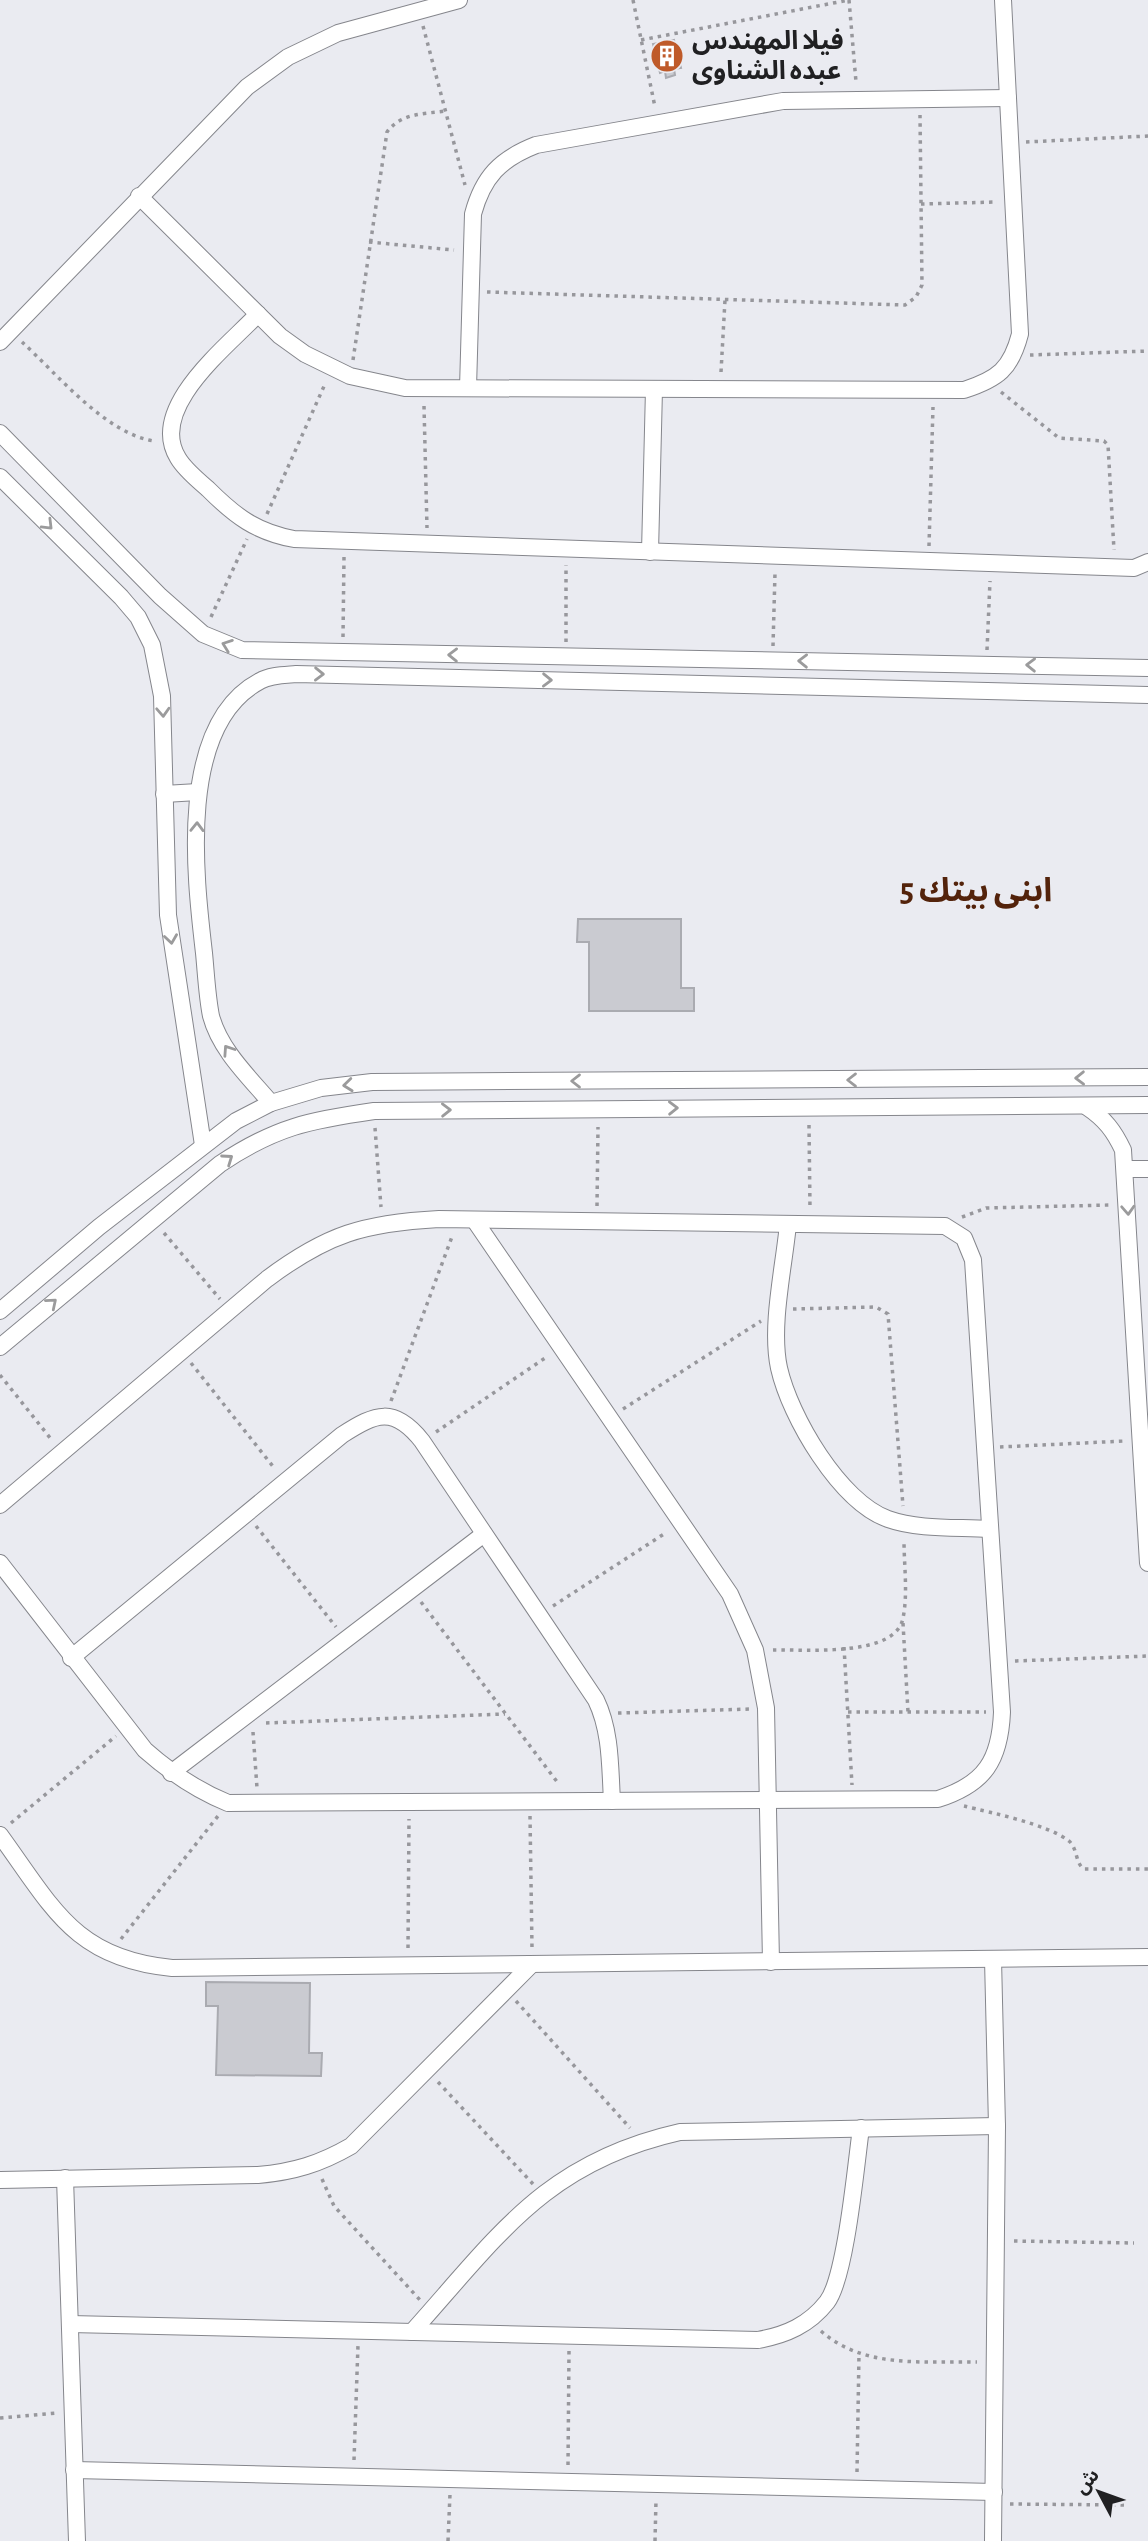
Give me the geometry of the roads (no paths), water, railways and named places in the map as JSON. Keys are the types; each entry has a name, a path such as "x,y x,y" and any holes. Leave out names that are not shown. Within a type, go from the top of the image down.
{"street":[{"path":"5,337 247,87 288,57 338,33 459,0"},
{"path":"139,196 280,336 332,369 377,384 424,388 964,390 988,382 1014,356 1020,334 1003,0"},
{"path":"468,388 473,214 480,190 493,169 513,154 536,145 751,105 857,98 1008,99"},
{"path":"258,314 184,393 175,408 170,425 171,443 178,459 234,516 256,529 294,540 1115,569 1134,568 1148,562"},
{"path":"650,552 654,389"},
{"path":"0,433 160,596 203,634 242,650 1148,668"},
{"path":"0,477 138,617 152,645 162,696 168,915 203,1145"},
{"path":"138,617 160,596"},
{"path":"276,676 277,652"},
{"path":"1077,666 1078,693"},
{"path":"271,1103 227,1050 211,1016 199,912 198,792 209,746 224,717 242,694 261,680 276,676 324,674 1148,695"},
{"path":"164,794 198,792"},
{"path":"0,1311 236,1121 271,1103 321,1088 372,1082 1148,1077"},
{"path":"0,1347 249,1145 286,1127 374,1111 808,1105 1148,1105"},
{"path":"1087,1107 1103,1118 1115,1133 1123,1150 1126,1169 1142,1383 1141,1441 1148,1563"},
{"path":"1126,1169 1148,1169"},
{"path":"0,1505 229,1310 301,1253 340,1234 382,1223 458,1220 945,1226 964,1238 973,1260 1002,1712 1001,1741 992,1761 969,1786 938,1799 530,1804 228,1803 199,1791 171,1773 125,1728 0,1563"},
{"path":"475,1221 730,1594 755,1650 766,1708 771,1962"},
{"path":"788,1224 777,1335 779,1367 807,1432 839,1482 867,1509 904,1524 989,1529"},
{"path":"71,1658 342,1435 371,1418 385,1416 399,1419 422,1441 602,1713 608,1743 612,1801"},
{"path":"171,1773 484,1534"},
{"path":"5,1829 61,1919 83,1940 109,1955 140,1965 172,1968 1148,1957"},
{"path":"993,1959 997,2126 993,2541"},
{"path":"0,2180 258,2175 291,2173 322,2163 351,2146 532,1964"},
{"path":"412,2332 542,2193 606,2154 641,2140 680,2132 997,2126"},
{"path":"70,2324 758,2340 786,2335 809,2320 828,2301 839,2275 861,2128"},
{"path":"65,2178 77,2541"},
{"path":"74,2470 856,2488 993,2498"}],"place":[{"name":"فيلا المهندس عبده الشناوى","path":"667,56"}],"district":[{"name":"ابنى بيتك 5","path":"976,891"}]}
